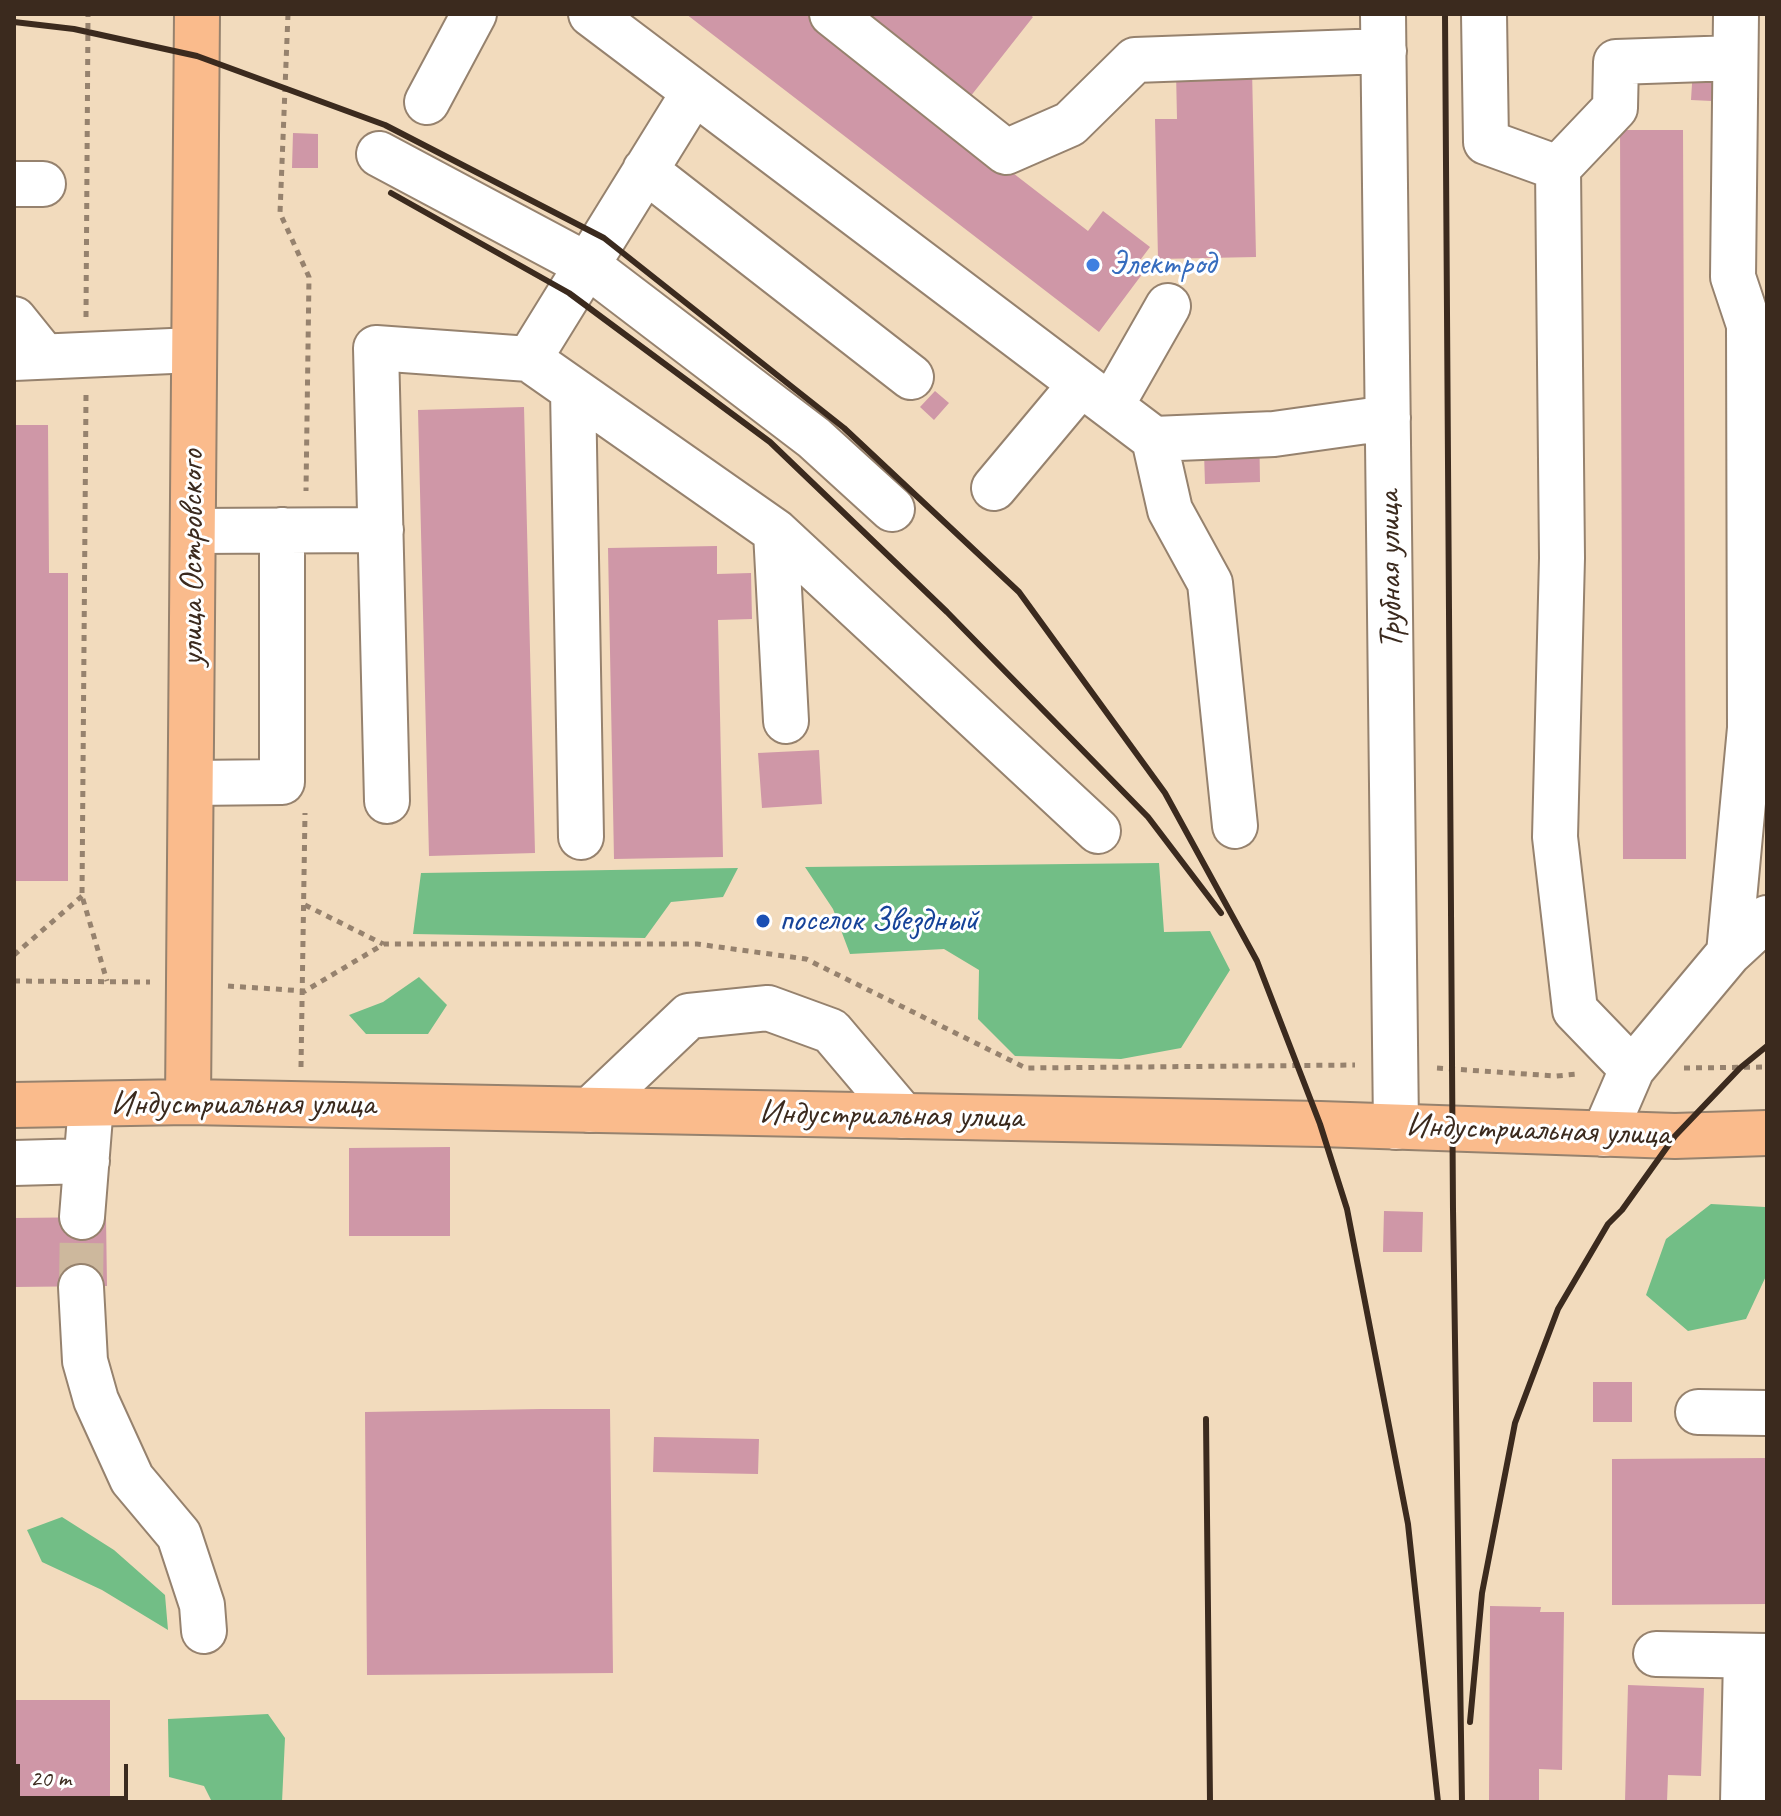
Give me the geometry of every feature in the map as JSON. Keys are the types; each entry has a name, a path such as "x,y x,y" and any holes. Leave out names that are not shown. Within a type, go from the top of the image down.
{"main road":[{"name":"улица Островского","path":"188,1102 197,14"},
{"name":"Индустриальная улица","path":"14,1105 188,1102 1604,1134 1767,1133"}],"street":[{"path":"427,102 474,14"},
{"path":"591,14 1154,439 1274,434 1388,418"},
{"path":"832,14 1006,152 1070,124 1135,60 1383,33"},
{"path":"1484,14 1486,142 1558,168"},
{"path":"1729,953 1750,728 1758,324 1733,277 1736,14"},
{"name":"Трубная улица","path":"1383,33 1396,1127"},
{"path":"1632,1069 1575,1010 1555,837 1562,558 1558,168 1615,108 1616,62 1735,58"},
{"path":"529,359 694,92"},
{"path":"379,154 587,265 814,438 892,509"},
{"path":"645,170 911,377"},
{"path":"994,488 1096,395 1168,306"},
{"path":"14,319 29,356 194,350"},
{"path":"387,801 376,348 529,359 776,532 1098,831"},
{"path":"573,390 581,837"},
{"path":"1154,439 1170,510 1210,583 1235,826"},
{"path":"191,783 282,782 282,530"},
{"path":"193,531 381,530"},
{"path":"776,532 786,721"},
{"path":"1604,1134 1632,1069 1729,953 1767,918"},
{"path":"590,1110 689,1016 768,1008 831,1031 903,1116"},
{"path":"82,1217 91,1104"},
{"path":"14,1163 87,1161"},
{"path":"81,1287 85,1361 96,1400 132,1479 179,1535 202,1605 204,1631"},
{"path":"1698,1412 1767,1413"},
{"path":"1656,1654 1756,1656 1743,1802"}],"path":[{"path":"88,14 82,896 107,981"},
{"path":"14,955 82,896"},
{"path":"305,905 384,944 697,944 806,959 1026,1068 1296,1063 1556,1076 1632,1069 1767,1067"},
{"path":"14,981 189,983 305,991 384,944"}],"green space":[{"path":"1159,863 1164,932 1210,931 1230,970 1181,1048 1121,1059 1015,1056 978,1019 979,970 944,949 850,954 833,909 805,867"},
{"path":"738,868 723,897 671,902 645,938 413,934 421,873"},
{"path":"419,977 447,1005 428,1034 366,1034 349,1015 383,1002"},
{"path":"1711,1204 1765,1207 1767,1274 1746,1319 1688,1331 1646,1295 1666,1239"},
{"path":"62,1517 114,1550 165,1595 168,1630 102,1590 42,1562 27,1530"},
{"path":"268,1714 285,1738 282,1802 212,1802 204,1786 169,1777 168,1719"}],"building":[{"path":"686,14 807,14 1088,231 1103,211 1150,247 1135,267 1143,273 1099,332"},
{"path":"865,14 1029,14 1033,17 970,97"},
{"path":"1693,68 1714,70 1712,101 1691,100"},
{"path":"1252,69 1256,257 1158,259 1155,119 1177,119 1176,71"},
{"path":"1620,130 1683,130 1686,859 1623,859"},
{"path":"293,133 318,134 318,168 292,168"},
{"path":"935,391 949,403 934,420 920,407"},
{"path":"524,407 535,853 429,856 418,410"},
{"path":"1259,419 1260,482 1205,484 1203,421"},
{"path":"14,425 48,425 49,573 68,573 68,881 14,881"},
{"path":"717,546 717,574 751,573 752,619 718,620 723,857 614,859 608,548"},
{"path":"819,750 822,804 762,808 758,753"},
{"path":"450,1147 450,1236 349,1236 349,1148"},
{"path":"1384,1211 1423,1212 1422,1252 1383,1252"},
{"path":"106,1217 107,1286 14,1287 14,1218"},
{"path":"1593,1382 1632,1382 1632,1422 1593,1422"},
{"path":"610,1409 613,1673 367,1675 365,1412"},
{"path":"654,1437 759,1439 758,1474 653,1472"},
{"path":"1767,1458 1767,1604 1612,1605 1612,1459"},
{"path":"1490,1606 1541,1607 1540,1612 1564,1612 1562,1770 1539,1769 1539,1802 1489,1802"},
{"path":"1628,1685 1704,1688 1701,1776 1668,1775 1667,1802 1625,1802"},
{"path":"14,1700 110,1700 110,1802 14,1802"}],"tunnel":[{"path":"81,1287 82,1217"}],"railway":[{"path":"1445,14 1453,1209 1462,1802"},
{"path":"14,22 74,29 197,56 385,125 604,238 844,428 1019,592 1165,793 1257,961 1320,1124 1347,1209 1408,1524 1438,1802"},
{"path":"391,193 569,293 770,442 947,612 1148,817 1221,913"},
{"path":"1470,1722 1482,1593 1515,1423 1558,1309 1608,1224 1622,1210 1675,1136 1740,1068 1767,1046"},
{"path":"1206,1419 1210,1802"}],"place":[{"name":"Электрод","path":"1093,265"},
{"name":"поселок Звездный","path":"763,921"}]}
